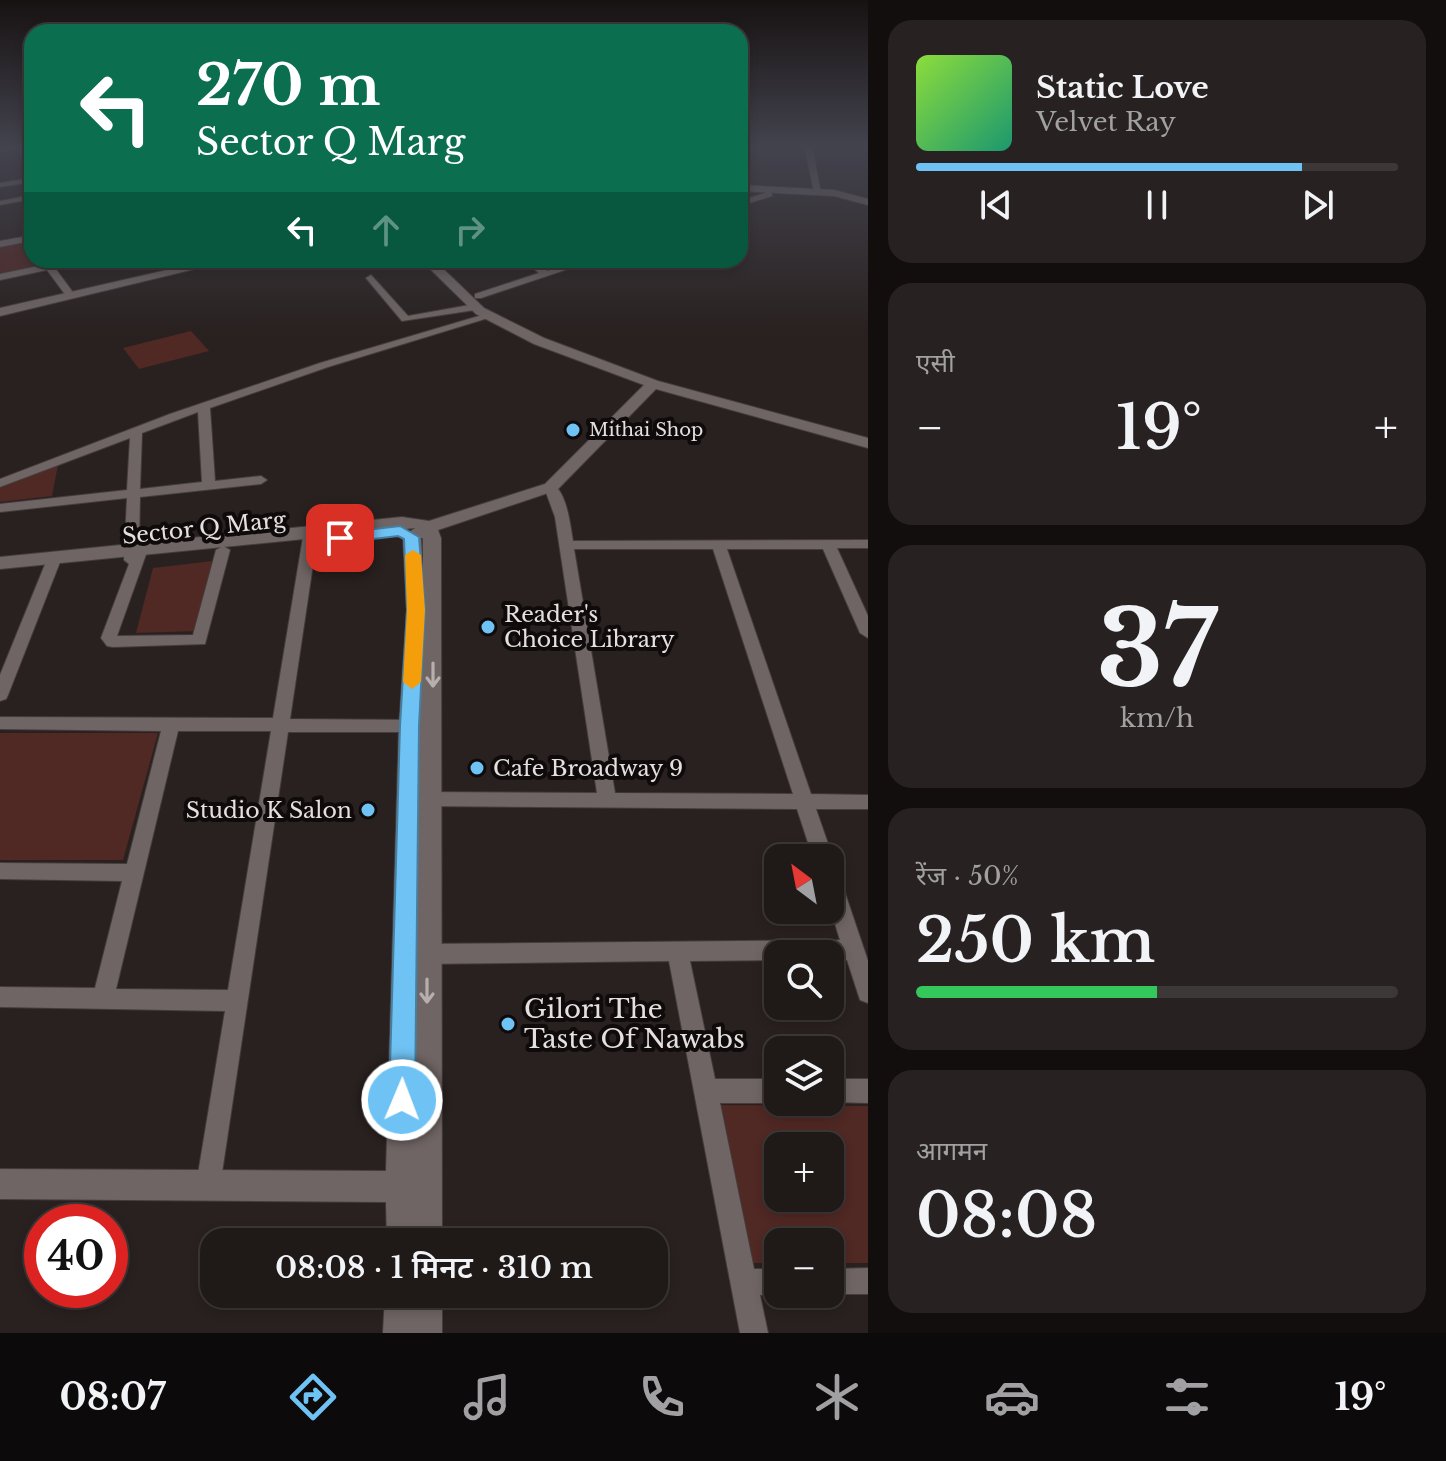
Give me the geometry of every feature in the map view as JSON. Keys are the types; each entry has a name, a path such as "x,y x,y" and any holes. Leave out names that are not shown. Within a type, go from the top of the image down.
{"street":[{"path":"0,244 24,240"},
{"path":"0,277 30,268"},
{"path":"50,268 67,291"},
{"path":"0,309 170,268"},
{"path":"0,309 189,268"},
{"path":"436,268 493,315 539,341 653,384 868,443"},
{"path":"447,268 476,302"},
{"path":"538,268 545,274"},
{"path":"371,278 406,319 476,302 564,268"},
{"path":"0,483 324,365 493,315"},
{"path":"406,1228 413,1187 421,726 416,610 420,532 551,487 653,384"},
{"path":"204,407 209,486"},
{"path":"136,431 135,554 110,640 199,640 223,550"},
{"path":"0,508 261,480"},
{"path":"551,487 562,517 607,800"},
{"name":"Sector Q Marg","path":"0,574 53,563 135,554 223,550 310,536 420,532"},
{"path":"135,554 310,536 208,1186"},
{"path":"718,544 819,844"},
{"path":"828,544 868,633"},
{"path":"567,545 868,544"},
{"path":"0,563 53,563 0,695"},
{"path":"0,723 421,726"},
{"path":"103,998 171,724"},
{"path":"420,799 868,802"},
{"path":"0,871 134,873"},
{"path":"844,920 868,993"},
{"path":"416,955 854,950"},
{"path":"678,953 754,1333"},
{"path":"0,997 237,1001"},
{"path":"706,1091 764,1091"},
{"path":"844,1091 868,1091"},
{"path":"0,1184 413,1187"},
{"path":"413,1187 423,1228"},
{"path":"844,1282 868,1281"},
{"path":"744,1282 764,1282"},
{"path":"400,1333 401,1308"},
{"path":"425,1308 425,1333"}],"shaded area":[{"path":"22,242 24,268 30,268 0,275 0,247"},
{"path":"191,331 209,351 139,369 123,348"},
{"path":"58,465 52,496 0,502 0,488"},
{"path":"212,561 198,631 136,633 153,568"},
{"path":"0,733 158,733 123,860 0,860"},
{"path":"718,1105 764,1105 764,1116 844,1116 844,1106 868,1106 868,1263 844,1263 844,1228 764,1228 764,1263 750,1263"}],"slow traffic":[{"path":"412,682 416,610 413,555"}],"place":[{"name":"Mithai Shop","path":"573,430"},
{"name":"Reader's Choice Library","path":"488,627"},
{"name":"Cafe Broadway 9","path":"477,768"},
{"name":"Studio K Salon","path":"368,810"},
{"name":"Gilori The Taste Of Nawabs","path":"508,1024"}],"route":[{"path":"340,538 400,531 412,537 416,610 410,726 402,1100"}]}
